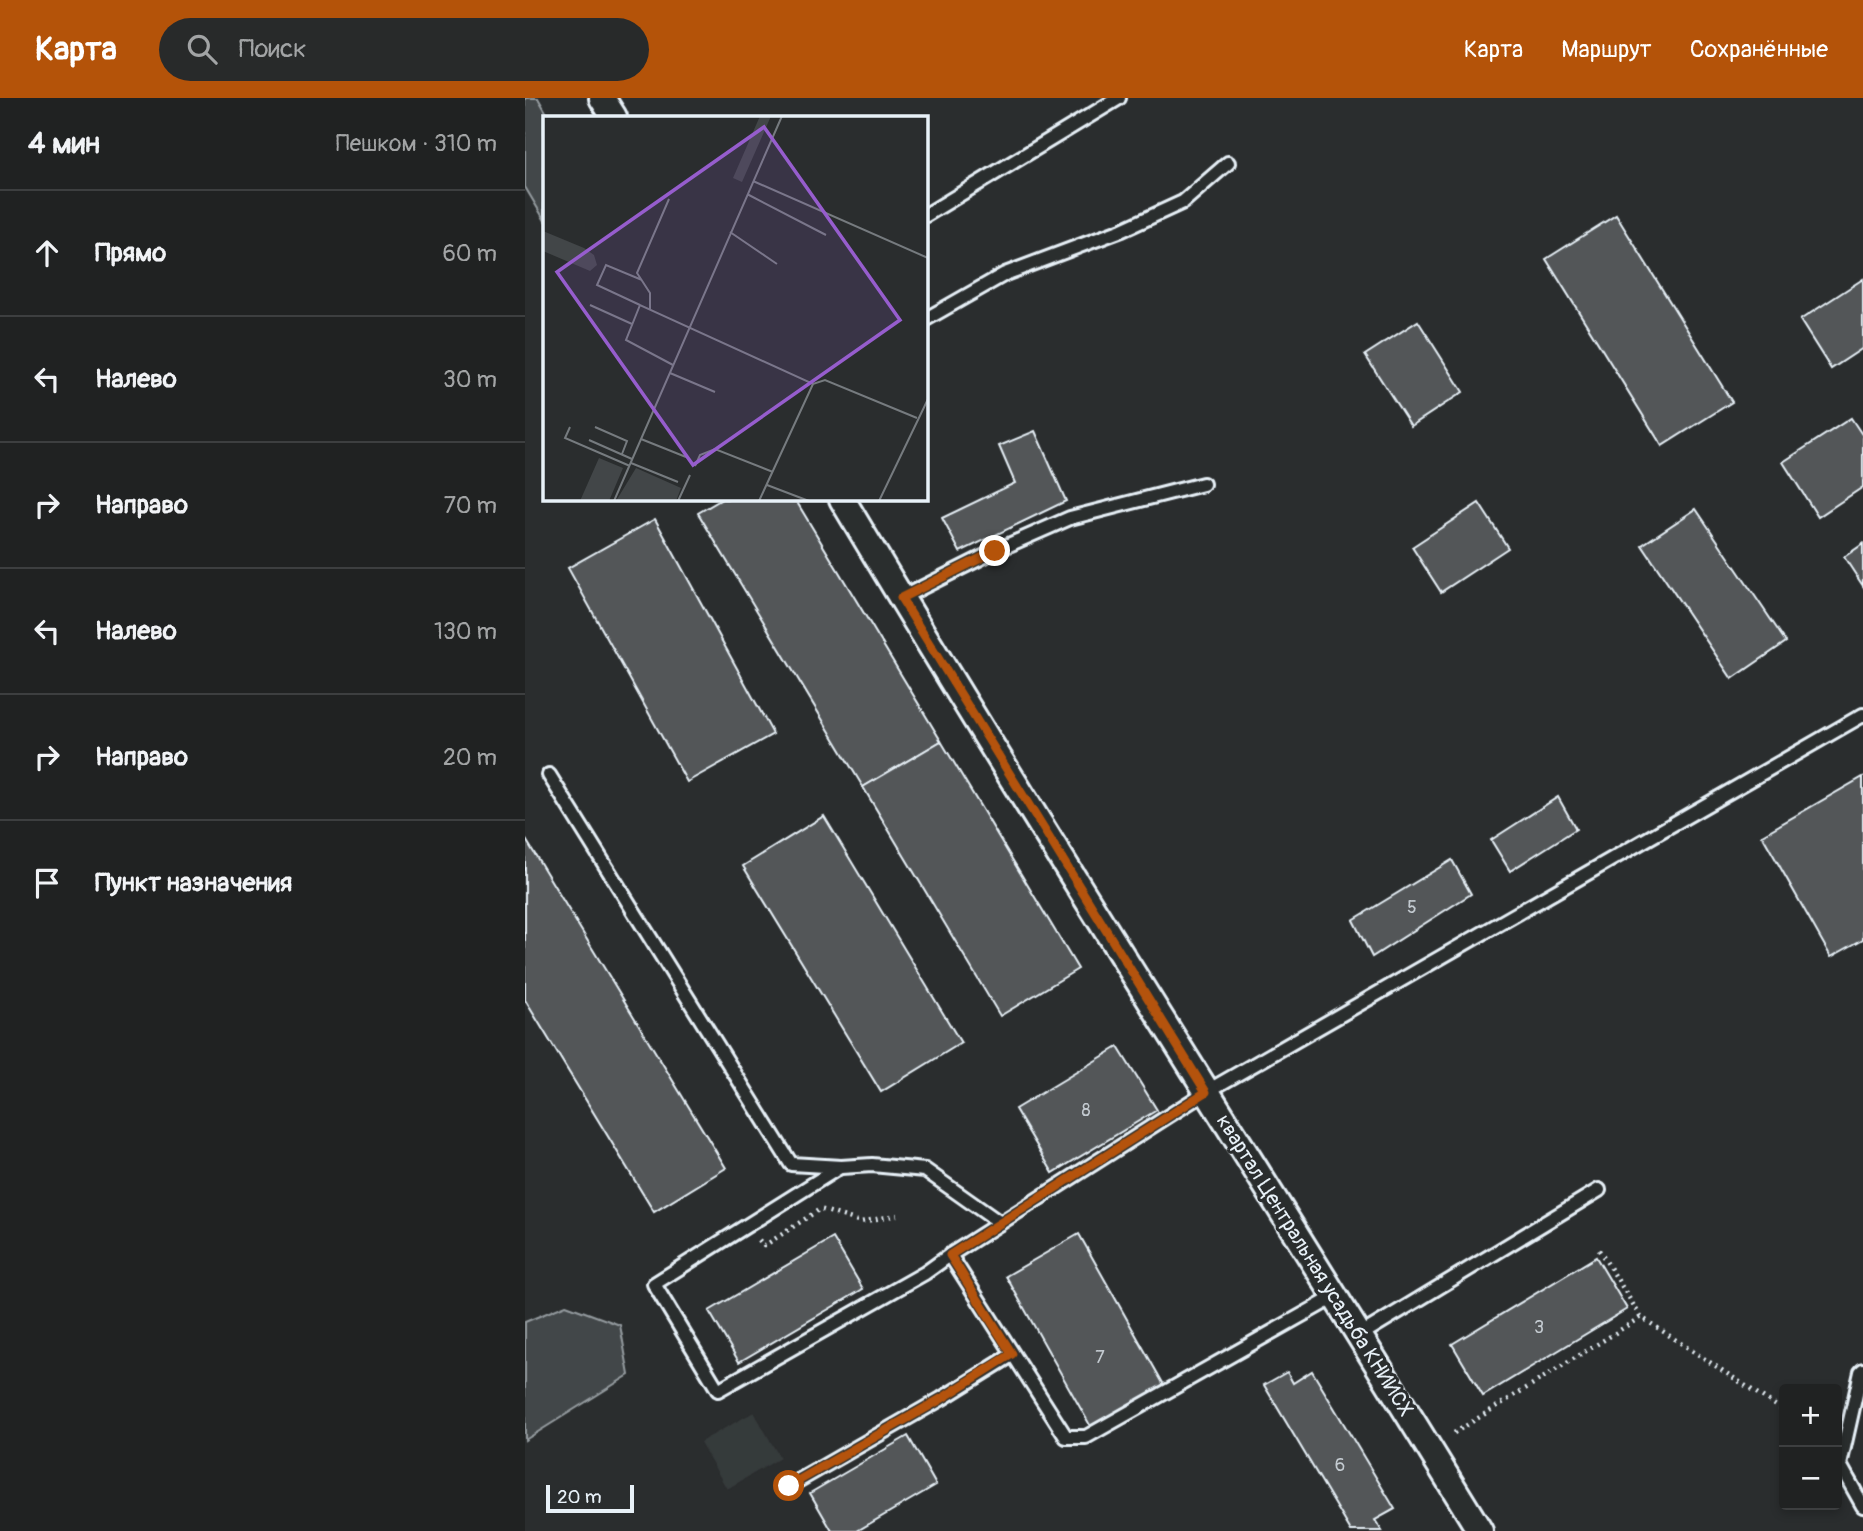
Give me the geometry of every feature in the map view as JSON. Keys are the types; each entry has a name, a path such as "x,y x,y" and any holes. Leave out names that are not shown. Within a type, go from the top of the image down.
{"street":[{"path":"602,98 613,116"},
{"name":"квартал Центральная усадьба КНИИСХ","path":"843,500 1206,1092 1336,1296 1480,1531"}],"lane":[{"path":"927,214 1119,98"},
{"path":"927,318 1005,274 1122,230 1184,202 1228,163"},
{"path":"901,598 995,551 1070,518 1203,484"},
{"path":"841,1167 654,1284 718,1390 925,1273 1206,1092 1863,715"},
{"path":"549,775 791,1164 841,1167 872,1165 925,1170 1000,1223"},
{"path":"1360,1335 1599,1190"},
{"path":"950,1255 1066,1437 1086,1437 1336,1296"},
{"path":"789,1486 941,1399 1012,1354"},
{"path":"1863,1370 1840,1465 1863,1506"}],"path":[{"path":"749,1224 764,1246 820,1209 861,1222 897,1215"},
{"path":"1599,1250 1641,1317 1779,1408"},
{"path":"1454,1433 1641,1317"}],"shaded area":[{"path":"525,98 538,98 548,116 543,116 543,217 525,187"},
{"path":"566,1305 620,1325 629,1375 525,1440 525,1322"},
{"path":"754,1412 780,1458 727,1489 700,1442"}],"building":[{"path":"1616,215 1732,402 1662,446 1546,259"},
{"path":"1863,279 1863,348 1831,369 1800,320"},
{"path":"1418,321 1463,392 1411,426 1365,355"},
{"path":"1851,418 1863,436 1863,487 1818,517 1783,462"},
{"path":"1035,431 1066,501 960,552 942,518 1015,483 999,446"},
{"path":"720,500 796,500 941,741 863,787 698,513"},
{"path":"1479,503 1508,548 1441,592 1412,547"},
{"path":"1696,509 1786,642 1732,679 1642,545"},
{"path":"655,519 773,734 687,782 568,568"},
{"path":"1863,544 1863,586 1844,557"},
{"path":"941,741 1078,969 1000,1016 863,787"},
{"path":"1863,777 1863,939 1831,957 1762,835"},
{"path":"1558,797 1576,829 1510,871 1491,840"},
{"path":"824,816 961,1043 881,1092 743,866"},
{"path":"525,838 726,1168 654,1212 525,1000"},
{"path":"1452,860 1471,894 1372,957 1353,920"},
{"path":"1118,1047 1157,1110 1053,1173 1015,1109"},
{"path":"1079,1234 1164,1385 1091,1427 1006,1276"},
{"path":"833,1238 863,1289 739,1362 709,1311"},
{"path":"1596,1257 1627,1309 1483,1396 1452,1344"},
{"path":"1312,1371 1395,1509 1375,1520 1382,1531 1351,1531 1264,1385 1287,1372 1293,1383"},
{"path":"908,1436 936,1485 857,1531 832,1531 810,1493"}],"route":[{"path":"789,1486 941,1399 1012,1354 950,1255 1206,1092 901,598 995,551"}]}
